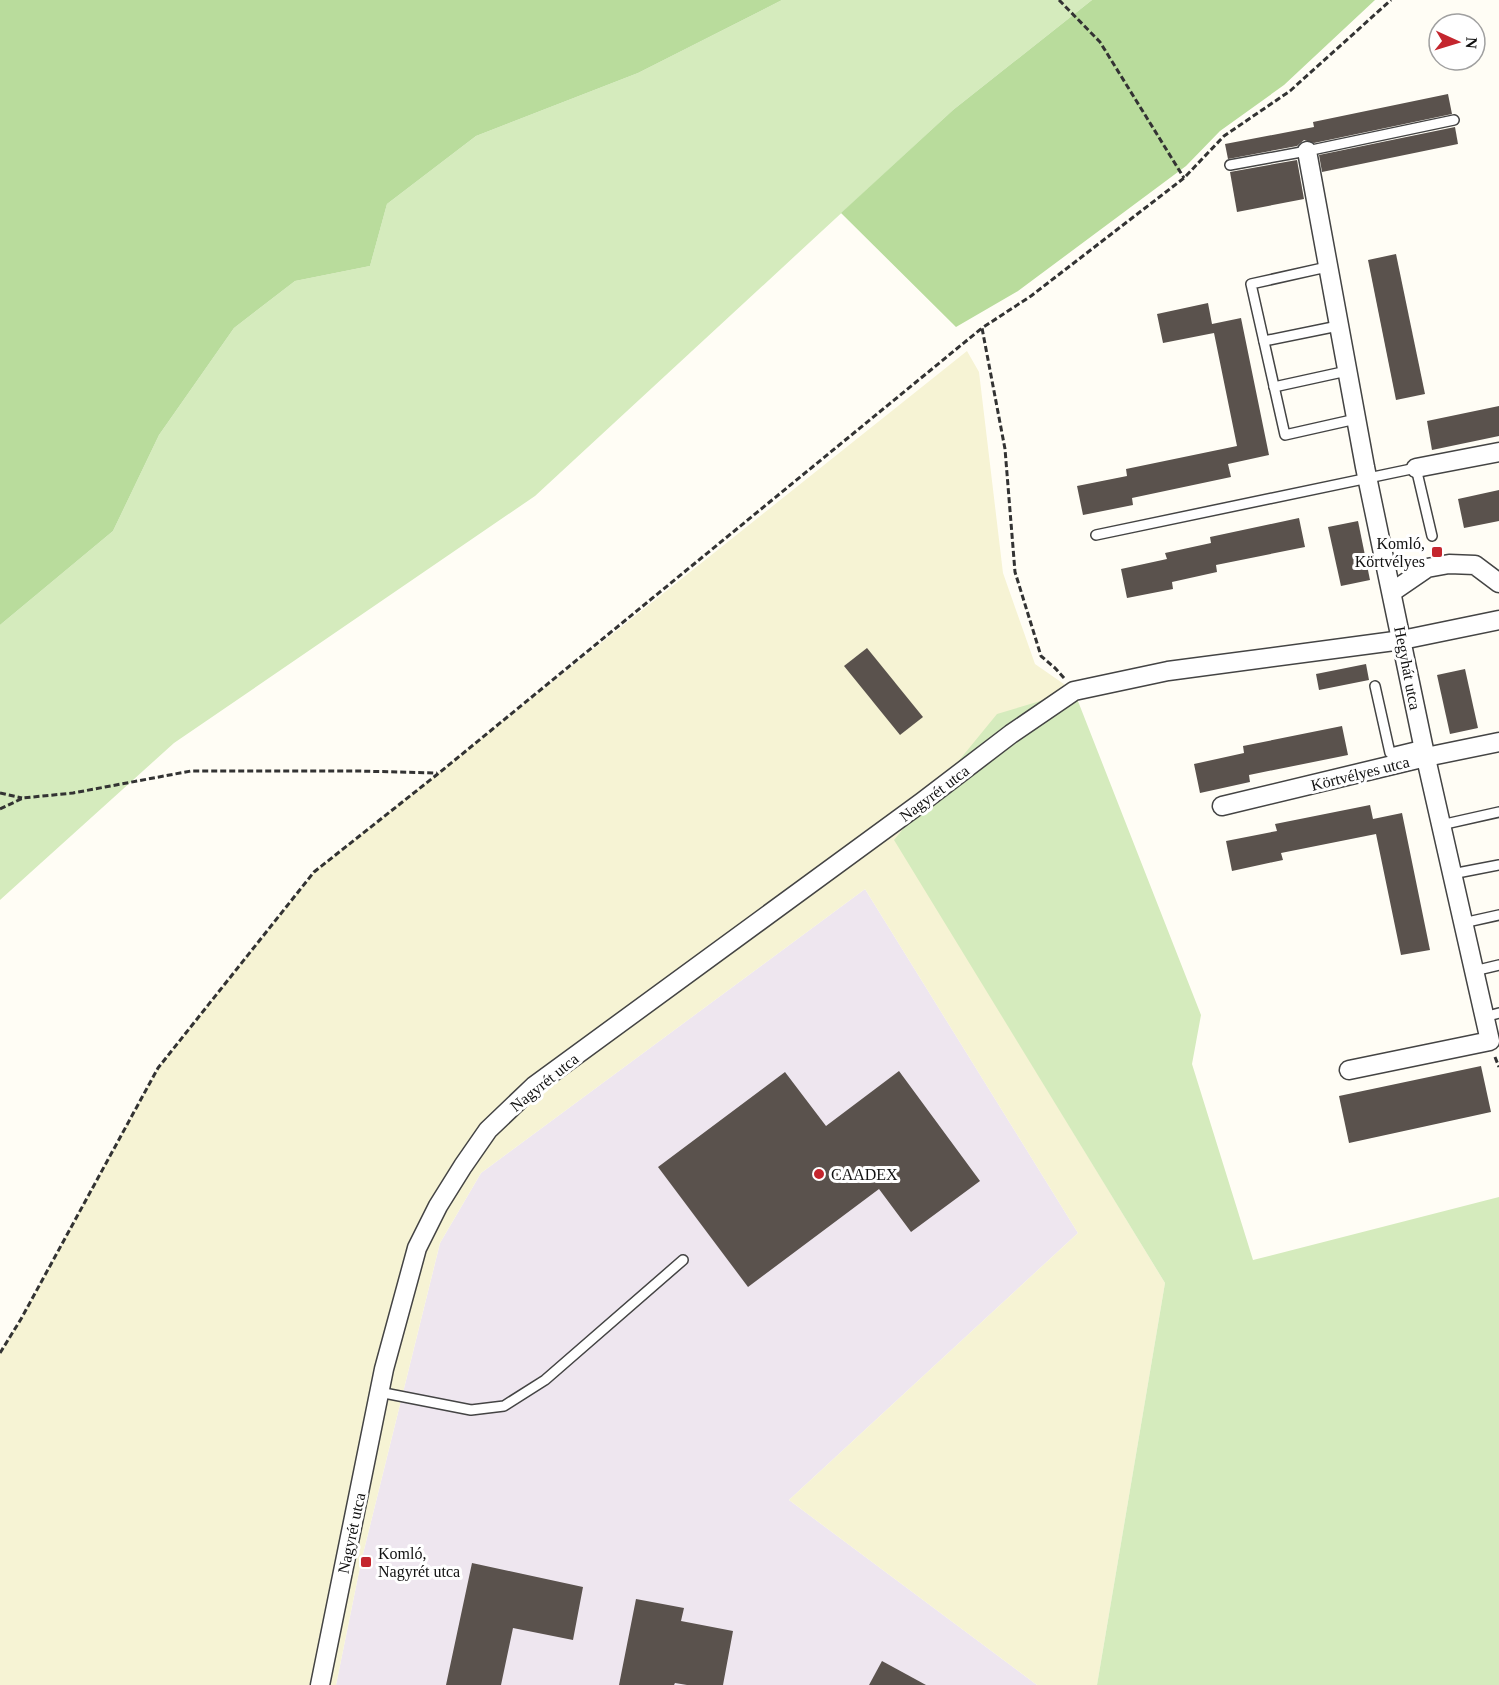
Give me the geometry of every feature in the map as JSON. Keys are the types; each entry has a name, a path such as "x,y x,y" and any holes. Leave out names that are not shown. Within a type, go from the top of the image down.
{"street":[{"name":"Hegyhát utca","path":"1307,151 1367,479 1424,751 1474,971 1492,1015 1490,1041 1348,1070"},
{"path":"1416,468 1499,452"},
{"path":"1392,592 1426,568 1449,564 1475,565 1499,584"},
{"path":"1074,691 1168,671 1402,640 1499,620"},
{"name":"Nagyrét utca","path":"320,1685 380,1392 417,1248 438,1206 488,1130 534,1086 922,802 1011,734 1074,691"},
{"name":"Körtvélyes utca","path":"1222,806 1424,751 1499,742"}],"lane":[{"path":"1230,165 1454,120"},
{"path":"1327,267 1251,284 1285,435 1356,419"},
{"path":"1264,341 1338,326"},
{"path":"1274,387 1347,371"},
{"path":"1095,535 1416,468 1432,536"},
{"path":"1375,686 1390,753 1424,751"},
{"path":"1441,825 1499,812"},
{"path":"1452,874 1499,865"},
{"path":"1463,923 1499,915"},
{"path":"1474,971 1499,965"},
{"path":"380,1392 471,1410 504,1406 545,1380 683,1260"}],"path":[{"path":"1059,0 1100,42 1184,178"},
{"path":"0,1353 21,1319 158,1068 314,872 439,773 982,328 1031,296 1184,178 1224,136 1290,91 1391,0"},
{"path":"982,328 1005,449 1015,572 1041,656 1055,668 1074,691"},
{"path":"0,793 22,798 73,794 191,771 439,773"},
{"path":"0,809 22,798"}],"shaded area":[{"path":"967,351 979,372 1003,573 1035,664 1074,691 895,840 1165,1283 1097,1685 1037,1685 789,1500 1078,1233 865,889 481,1173 440,1243 361,1562 336,1685 0,1685 0,1353 21,1319 158,1068 314,872"},
{"path":"865,889 1078,1233 789,1500 1037,1685 336,1685 361,1562 440,1243 481,1173"}],"green space":[{"path":"0,0 782,0 638,73 476,136 387,204 370,266 295,281 234,328 159,435 113,531 0,625"},
{"path":"782,0 1092,0 953,110 535,496 174,743 0,900 0,625 113,531 159,435 234,328 295,281 370,266 387,204 476,136 638,73"},
{"path":"1092,0 1375,0 1284,85 1220,131 1186,166 1018,291 956,327 841,213 953,110"},
{"path":"1074,691 1201,1015 1192,1064 1253,1260 1499,1197 1499,1685 1097,1685 1165,1283 894,840 997,714"}],"building":[{"path":"1448,94 1452,114 1314,143 1304,140 1297,146 1228,159 1225,144 1314,127 1313,122"},
{"path":"1455,127 1458,144 1322,172 1319,155"},
{"path":"1297,160 1304,199 1237,212 1230,172"},
{"path":"1396,254 1425,394 1396,400 1368,260"},
{"path":"1208,303 1212,324 1241,318 1269,455 1228,464 1231,477 1132,498 1133,505 1083,515 1077,486 1127,476 1126,469 1237,446 1214,333 1163,343 1157,314"},
{"path":"1499,406 1499,436 1432,450 1427,421"},
{"path":"1499,490 1499,521 1464,528 1458,499"},
{"path":"1299,518 1305,547 1216,565 1217,572 1172,582 1173,589 1127,598 1121,569 1167,559 1165,553 1211,543 1210,537"},
{"path":"1358,521 1370,580 1341,586 1328,527"},
{"path":"867,648 923,717 900,735 844,666"},
{"path":"1366,664 1369,680 1319,690 1316,674"},
{"path":"1465,669 1478,728 1450,734 1437,675"},
{"path":"1342,726 1348,755 1249,775 1250,782 1200,793 1194,764 1244,753 1243,746"},
{"path":"1370,805 1373,819 1402,813 1430,950 1401,955 1376,834 1281,853 1283,860 1232,871 1226,841 1277,831 1275,824"},
{"path":"1481,1066 1491,1112 1349,1143 1339,1096"},
{"name":"CAADEX","path":"899,1071 980,1181 911,1232 879,1189 748,1287 658,1167 785,1072 826,1126"},
{"path":"472,1563 583,1587 573,1640 513,1628 501,1685 446,1685"},
{"path":"636,1599 684,1608 681,1621 733,1631 723,1685 675,1683 674,1685 619,1685"},
{"path":"882,1661 926,1685 869,1685"}],"place":[{"name":"Komló, Körtvélyes","path":"1437,552"},
{"name":"CAADEX","path":"819,1174"},
{"name":"Komló, Nagyrét utca","path":"366,1562"}]}
